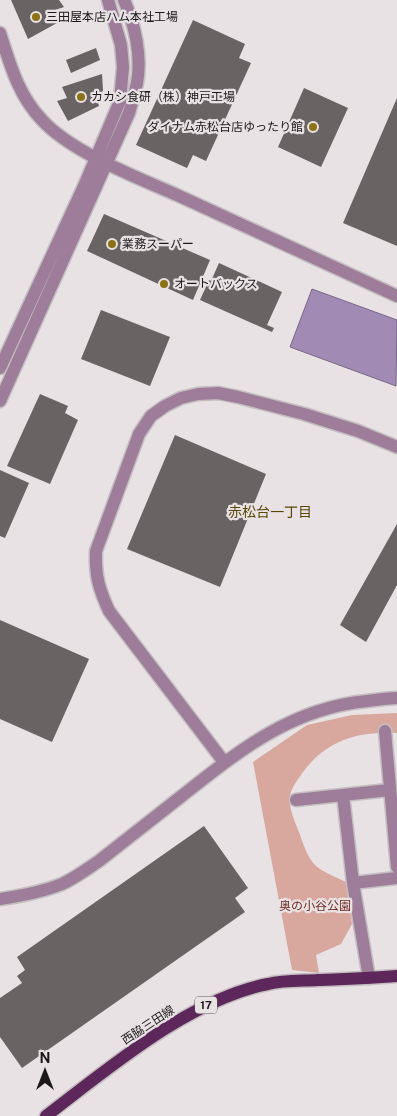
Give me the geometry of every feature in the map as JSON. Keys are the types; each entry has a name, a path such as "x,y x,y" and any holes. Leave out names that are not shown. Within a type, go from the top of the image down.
{"main road":[{"name":"西脇三田線","path":"46,1116 139,1046 209,1004 245,989 270,983 397,976"}],"street":[{"path":"0,401 102,160 120,101 123,67 121,46 108,0"},
{"path":"0,368 102,160 130,113 138,82 138,47 129,11 124,0"},
{"path":"0,33 19,88 28,104 43,122 74,146 397,296"},
{"path":"224,762 109,611 98,587 95,569 96,551 139,434 151,416 165,406 181,398 198,394 218,393 304,414 358,431 397,447"},
{"path":"0,899 41,891 61,884 82,872 99,861 224,762 262,737 300,717 327,708 356,702 397,698"},
{"path":"385,731 397,867"},
{"path":"296,800 389,790"},
{"path":"343,795 353,883 369,978"},
{"path":"353,883 397,878"}],"green space":[{"name":"奥の小谷公園","path":"397,713 397,733 356,736 333,745 312,761 299,777 291,792 290,804 292,814 310,859 326,873 346,882 352,924 341,944 316,955 319,973 292,970 253,762 307,725 352,715"}],"shaded area":[{"path":"312,289 397,320 396,386 290,347"}],"building":[{"name":"三田屋本店ハム本社工場","path":"11,0 59,0 64,7 52,11 57,23 28,39"},
{"path":"193,20 245,44 239,58 251,63 206,161 193,155 187,168 136,145"},
{"path":"96,48 100,60 71,73 66,60"},
{"name":"カカシ食研（株）神戸工場","path":"102,74 103,91 96,95 99,106 68,121 57,101 67,98 62,87"},
{"name":"ダイナム赤松台店ゆったり館","path":"304,88 348,108 321,167 278,147"},
{"path":"397,98 397,246 343,223"},
{"path":"104,214 210,260 193,300 87,251"},
{"path":"219,263 282,292 267,325 274,328 272,332 200,300"},
{"path":"101,310 170,337 150,386 81,359"},
{"path":"40,394 68,406 65,413 78,420 50,484 7,466"},
{"path":"175,435 266,474 220,587 127,549"},
{"path":"0,470 29,483 5,538 0,536"},
{"path":"397,524 397,585 366,642 340,625"},
{"path":"0,620 89,659 52,742 0,719"},
{"path":"204,826 248,888 235,898 245,912 22,1068 0,1037 0,998 22,983 17,976 25,970 17,957"}],"place":[{"name":"三田屋本店ハム本社工場","path":"36,17"},
{"name":"カカシ食研（株）神戸工場","path":"81,97"},
{"name":"ダイナム赤松台店ゆったり館","path":"313,127"},
{"name":"業務スーパー","path":"112,244"},
{"name":"オートバックス","path":"164,284"}],"district":[{"name":"赤松台一丁目","path":"270,512"}]}
